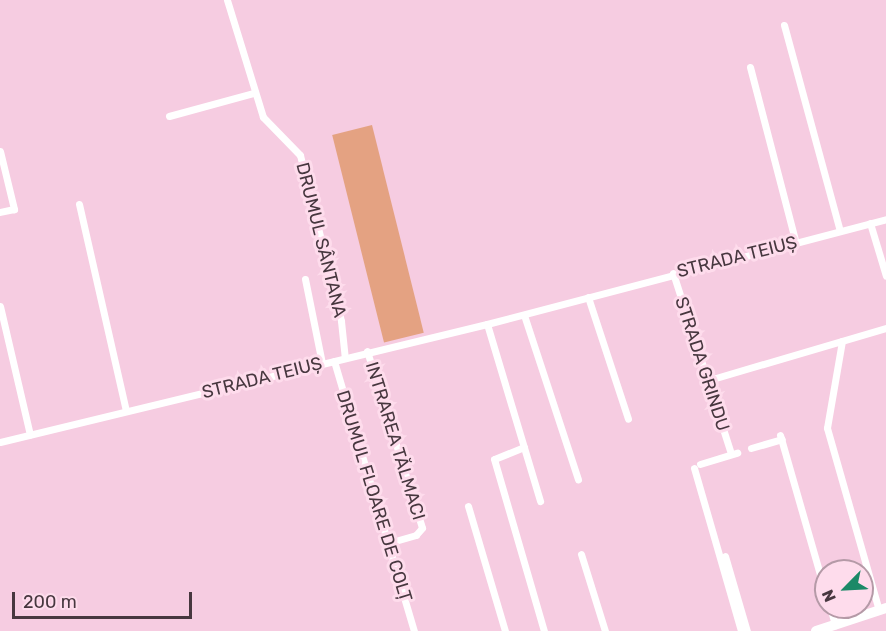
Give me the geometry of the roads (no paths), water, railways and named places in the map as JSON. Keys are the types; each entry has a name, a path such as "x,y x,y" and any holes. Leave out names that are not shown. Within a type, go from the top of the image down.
{"main road":[{"path":"816,631 883,609"}],"street":[{"name":"DRUMUL SÂNTANA","path":"227,0 253,93 263,117 300,155 341,321 345,357"},
{"path":"784,25 840,231"},
{"path":"750,67 796,243"},
{"path":"169,116 253,93"},
{"path":"0,151 14,209 0,212"},
{"path":"79,204 126,411"},
{"name":"STRADA TEIUȘ","path":"0,442 367,351 524,315 673,273 886,219"},
{"path":"870,223 886,276"},
{"name":"STRADA GRINDU","path":"673,273 734,454 697,466 741,631"},
{"path":"305,279 322,363"},
{"path":"588,297 628,419"},
{"path":"0,306 30,435"},
{"path":"524,315 578,479"},
{"path":"488,324 540,501"},
{"path":"709,380 886,328"},
{"path":"842,341 827,428 883,609"},
{"name":"INTRAREA TĂLMACI","path":"367,351 422,528 416,536 388,543"},
{"name":"DRUMUL FLOARE DE COLȚ","path":"334,361 414,631"},
{"path":"751,448 781,437 816,559"},
{"path":"524,447 495,457 544,631"},
{"path":"468,506 505,631"},
{"path":"581,554 604,631"},
{"path":"724,556 747,631"},
{"path":"833,619 835,625"}]}
